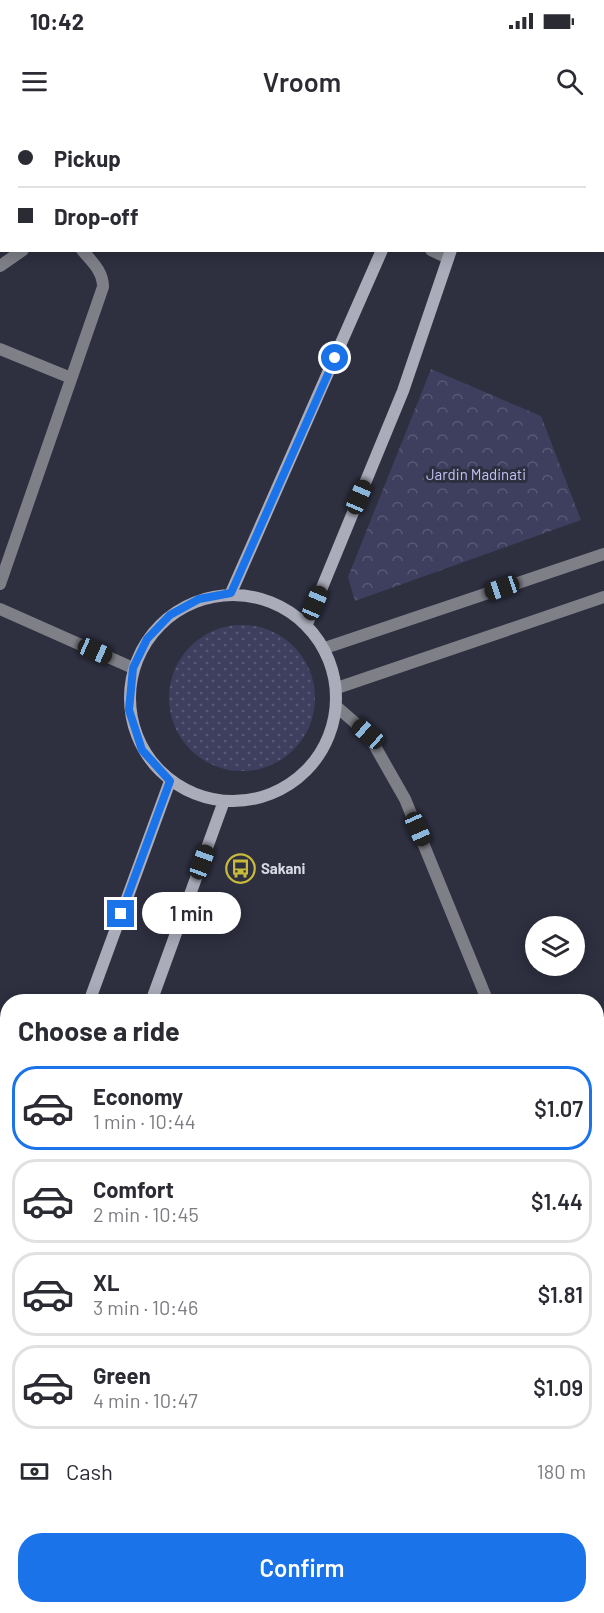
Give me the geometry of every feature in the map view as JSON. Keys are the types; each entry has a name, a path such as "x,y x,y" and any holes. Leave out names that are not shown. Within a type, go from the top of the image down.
{"street":[{"path":"0,266 20,252"},
{"path":"0,584 103,287 102,274 84,252"},
{"path":"231,593 381,252"},
{"path":"307,624 403,391 449,254"},
{"path":"0,349 71,378"},
{"path":"325,648 604,554"},
{"path":"231,593 272,601 307,624 325,648 337,688 337,707 326,746 300,778 265,797 224,801 196,795 170,781 142,750 129,710 133,668 147,639 170,615 199,599 231,593"},
{"path":"337,688 604,597"},
{"path":"0,609 133,668"},
{"path":"337,707 368,734 405,799 485,994"},
{"path":"91,994 170,781"},
{"path":"154,994 224,801"}],"green space":[{"name":"Jardin Madinati","path":"431,369 541,416 581,520 355,601 348,577"},
{"path":"242,625 256,626 270,631 283,637 294,646 303,657 309,670 314,684 314,712 309,726 303,739 294,750 283,759 270,765 256,770 242,771 228,770 214,765 201,759 190,750 181,739 175,726 170,712 169,698 170,684 175,670 181,657 190,646 201,637 214,631 228,626"}],"place":[{"name":"Sakani","path":"240,868"}],"route":[{"path":"121,914 170,781 142,750 129,710 133,668 147,639 170,615 199,599 231,593 335,358"}]}
